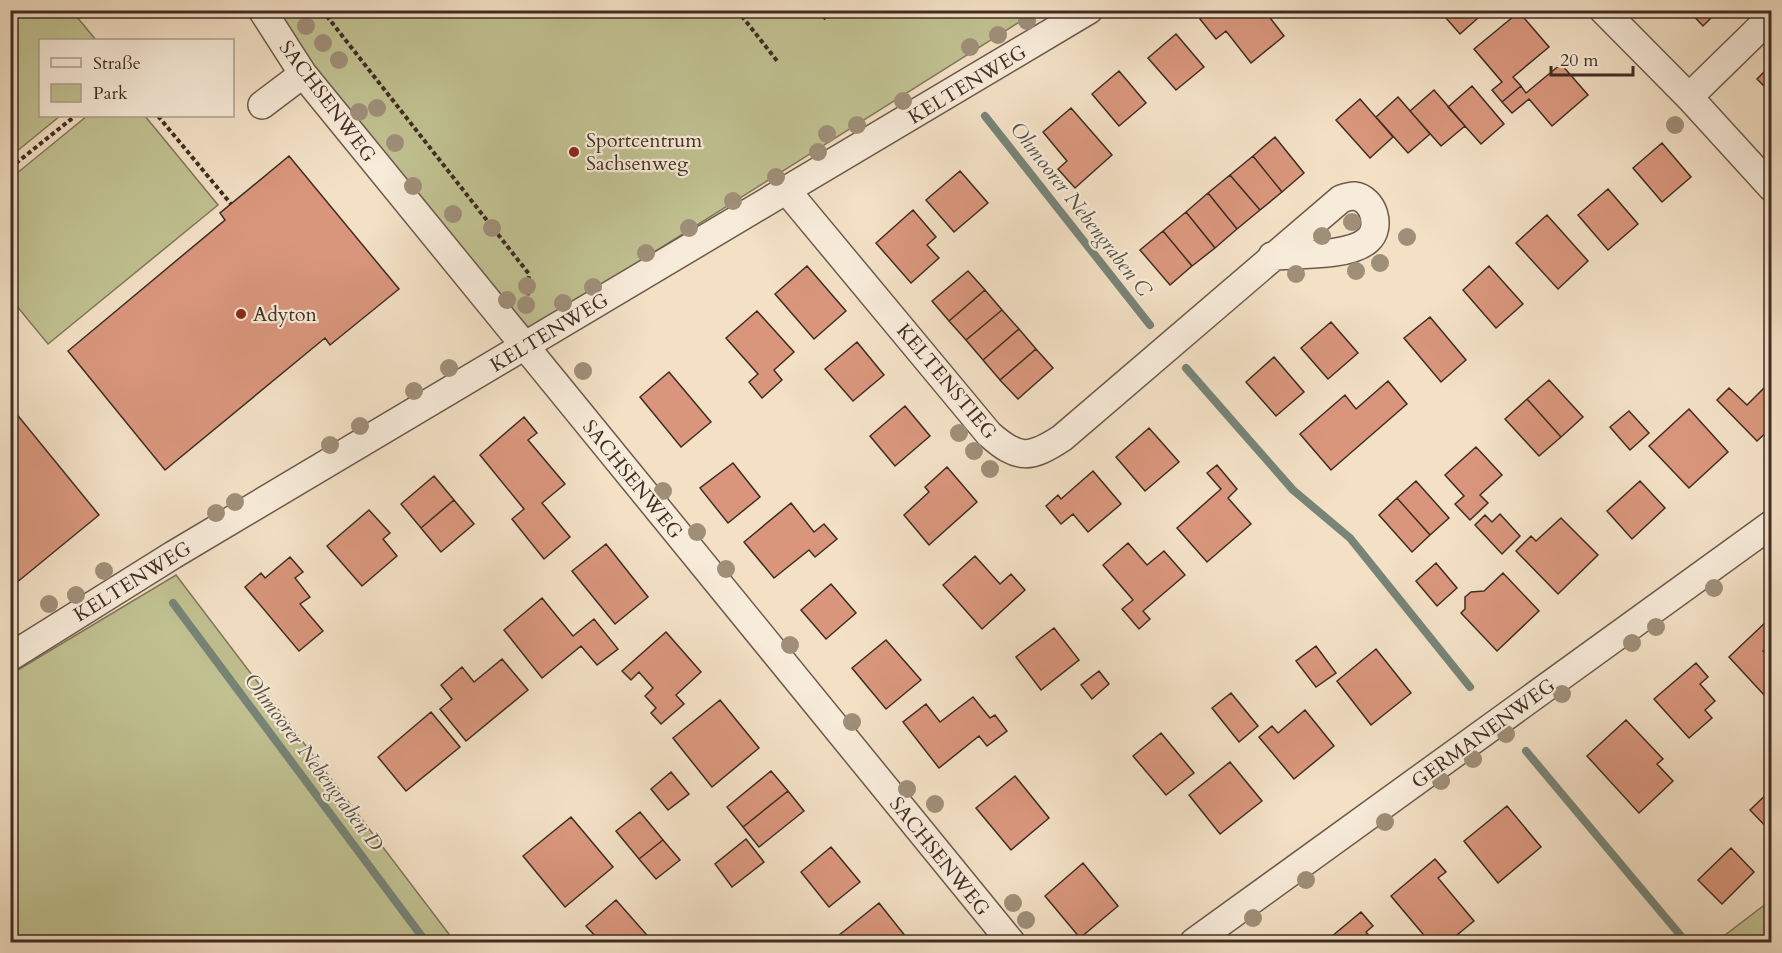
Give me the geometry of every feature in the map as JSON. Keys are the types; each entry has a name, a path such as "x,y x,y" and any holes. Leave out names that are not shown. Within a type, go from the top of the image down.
{"street":[{"name":"SACHSENWEG","path":"262,10 303,74 1011,942"},
{"name":"KELTENWEG","path":"10,657 173,555 1089,10"},
{"path":"1604,10 1689,97 1772,188"},
{"path":"1689,97 1772,16"},
{"path":"262,105 303,74"},
{"name":"KELTENSTIEG","path":"787,191 989,434 1016,454 1029,455 1045,449 1062,438 1272,256"},
{"name":"GERMANENWEG","path":"1194,942 1772,524"}],"path":[{"path":"322,10 529,274 525,346"},
{"path":"737,10 778,62"},
{"path":"819,10 826,19"},
{"path":"10,168 74,117"},
{"path":"159,117 231,204"}],"green space":[{"path":"11,10 72,11 95,39 39,39 39,117 59,117 11,156"},
{"path":"277,11 1037,11 527,332 313,69"},
{"path":"86,117 146,117 218,205 48,344 11,299 11,178"},
{"path":"176,575 455,942 11,942 11,674"},
{"path":"1771,900 1771,931 1764,942 1716,942"}],"building":[{"path":"1210,10 1217,16 1224,10 1264,10 1284,36 1251,63 1226,31 1216,39 1200,19"},
{"path":"1439,10 1487,10 1460,34"},
{"path":"1688,10 1719,10 1703,26"},
{"path":"1519,12 1549,47 1513,77 1521,86 1502,102 1492,90 1502,82 1474,49"},
{"path":"1176,34 1204,67 1176,90 1148,58"},
{"path":"1561,64 1588,95 1552,126 1529,99 1512,113 1502,102 1521,86 1526,93"},
{"path":"1772,64 1772,94 1757,79"},
{"path":"1119,71 1146,103 1119,126 1092,94"},
{"path":"1472,86 1504,124 1481,144 1448,107"},
{"path":"1434,90 1465,126 1441,146 1410,111"},
{"path":"1398,97 1430,134 1408,153 1376,117"},
{"path":"1360,99 1393,137 1370,158 1336,120"},
{"path":"1071,108 1112,155 1075,188 1058,169 1067,161 1043,132"},
{"path":"1275,137 1304,173 1282,192 1253,156"},
{"path":"1662,143 1691,177 1662,202 1633,168"},
{"name":"Adyton","path":"289,156 399,289 330,345 325,338 165,470 68,351 225,220 220,213"},
{"path":"1253,156 1282,192 1260,210 1230,175"},
{"path":"960,171 988,203 954,232 926,200"},
{"path":"1230,175 1260,210 1237,229 1208,193"},
{"path":"1608,189 1638,224 1608,250 1578,215"},
{"path":"1208,193 1237,229 1215,248 1186,212"},
{"path":"913,210 936,237 927,245 939,258 911,283 876,243"},
{"path":"1186,212 1215,248 1192,266 1163,231"},
{"path":"1547,215 1588,261 1558,289 1516,243"},
{"path":"1163,231 1192,266 1170,285 1140,250"},
{"path":"807,266 846,311 814,339 775,294"},
{"path":"1489,266 1523,304 1496,328 1463,290"},
{"path":"968,271 985,290 949,321 932,301"},
{"path":"985,290 1002,310 966,340 949,321"},
{"path":"1002,310 1019,329 983,360 966,340"},
{"path":"757,311 794,352 774,370 782,380 762,398 749,382 758,374 726,338"},
{"path":"1430,317 1466,360 1441,382 1404,338"},
{"path":"1331,322 1358,353 1328,379 1301,348"},
{"path":"1019,329 1036,349 1000,380 983,360"},
{"path":"857,342 884,375 853,401 825,369"},
{"path":"1036,349 1053,368 1018,399 1000,380"},
{"path":"1274,357 1304,392 1276,416 1246,382"},
{"path":"669,372 711,422 681,447 640,397"},
{"path":"1549,380 1583,417 1561,437 1527,399"},
{"path":"1772,380 1772,427 1757,441 1717,400 1729,388 1747,405"},
{"path":"1388,381 1407,404 1331,470 1300,434 1345,395 1356,409"},
{"path":"1527,399 1561,437 1539,456 1505,419"},
{"path":"10,406 99,515 10,588"},
{"path":"905,406 930,436 895,466 870,436"},
{"path":"1689,409 1728,452 1689,488 1649,446"},
{"path":"1629,411 1649,433 1630,450 1610,427"},
{"path":"524,417 537,433 528,440 565,484 542,503 570,537 544,559 512,519 524,509 480,455"},
{"path":"1149,428 1179,462 1145,491 1116,457"},
{"path":"1476,447 1502,475 1480,495 1488,503 1470,520 1455,504 1464,496 1445,475"},
{"path":"733,463 760,497 728,523 700,488"},
{"path":"1217,465 1237,489 1228,498 1251,524 1207,562 1177,528 1221,489 1207,473"},
{"path":"947,467 977,502 929,545 904,515 929,492 925,487"},
{"path":"1093,471 1121,504 1088,532 1073,514 1061,524 1046,506 1058,495 1061,499"},
{"path":"434,476 454,500 421,528 401,504"},
{"path":"1416,481 1449,518 1430,535 1397,498"},
{"path":"1640,481 1665,508 1632,539 1607,511"},
{"path":"1397,498 1430,535 1412,552 1379,515"},
{"path":"454,500 474,524 441,552 421,528"},
{"path":"791,503 814,532 824,524 837,539 815,557 809,550 774,578 744,542"},
{"path":"369,510 390,533 383,539 397,556 362,586 327,546"},
{"path":"1500,514 1520,536 1502,554 1475,525 1485,515 1492,522"},
{"path":"1561,518 1598,555 1558,594 1516,551 1531,536 1536,541"},
{"path":"1128,543 1147,565 1164,551 1185,575 1143,611 1150,619 1139,629 1122,609 1133,600 1103,565"},
{"path":"606,544 648,597 615,624 572,571"},
{"path":"975,556 1000,584 1011,574 1025,590 982,629 943,585"},
{"path":"290,557 303,572 295,578 310,597 300,604 323,631 299,651 245,587 261,573 265,578"},
{"path":"1436,563 1457,588 1437,606 1416,581"},
{"path":"1503,573 1539,611 1497,651 1461,613 1465,609 1465,597 1471,592 1484,591"},
{"path":"831,584 856,613 826,639 801,610"},
{"path":"542,598 573,636 594,619 618,649 597,665 581,646 542,678 504,630"},
{"path":"1769,619 1772,643 1763,651 1772,659 1772,690 1765,696 1729,657"},
{"path":"1054,628 1079,660 1041,690 1016,657"},
{"path":"666,632 701,672 676,695 684,704 661,724 651,713 656,708 645,696 653,688 639,672 631,680 622,671"},
{"path":"886,640 921,680 886,709 852,668"},
{"path":"1316,646 1336,673 1316,687 1296,661"},
{"path":"1376,649 1411,693 1371,725 1337,681"},
{"path":"502,659 528,690 466,741 440,709 452,699 441,685 462,667 474,682"},
{"path":"1696,663 1708,677 1700,684 1715,701 1705,710 1712,718 1689,738 1654,699"},
{"path":"1099,671 1109,684 1092,699 1081,685"},
{"path":"1231,693 1258,726 1239,742 1212,708"},
{"path":"973,697 990,718 995,715 1007,731 987,746 979,736 939,768 903,722 926,704 940,722"},
{"path":"720,700 759,748 712,787 673,738"},
{"path":"1305,710 1334,746 1294,779 1259,737 1272,726 1278,733"},
{"path":"431,712 460,747 406,791 378,757"},
{"path":"1626,720 1663,759 1657,764 1673,781 1639,813 1587,756"},
{"path":"1161,733 1194,773 1166,795 1133,756"},
{"path":"1230,762 1262,801 1220,834 1189,795"},
{"path":"771,771 788,791 743,827 727,807"},
{"path":"671,772 689,794 668,810 651,789"},
{"path":"1015,776 1049,818 1011,850 976,808"},
{"path":"788,791 804,811 759,847 743,827"},
{"path":"1772,791 1772,833 1750,810"},
{"path":"1507,806 1541,847 1498,883 1464,841"},
{"path":"640,812 663,840 639,859 616,831"},
{"path":"571,817 613,867 565,907 523,856"},
{"path":"746,839 764,862 732,887 715,864"},
{"path":"663,840 680,860 656,879 639,859"},
{"path":"831,847 860,882 829,907 801,872"},
{"path":"1731,848 1754,872 1722,904 1698,880"},
{"path":"1435,859 1446,872 1438,878 1474,921 1451,940 1453,942 1424,942 1428,940 1391,896"},
{"path":"1083,863 1118,906 1080,938 1045,896"},
{"path":"616,900 653,942 592,942 597,938 586,926"},
{"path":"879,903 910,942 835,942 833,940"},
{"path":"1361,912 1373,926 1366,932 1375,942 1325,942"}],"waterway":[{"name":"Ohmoorer Nebengraben C","path":"985,116 1150,325"},
{"name":"Ohmoorer Nebengraben C","path":"1186,368 1293,490 1350,538 1470,687"},
{"name":"Ohmoorer Nebengraben D","path":"173,603 426,942"},
{"name":"Ohmoorer Nebengraben C","path":"1526,751 1686,942"}],"place":[{"name":"Sportcentrum Sachsenweg","path":"574,152"},
{"name":"Adyton","path":"241,314"}]}
